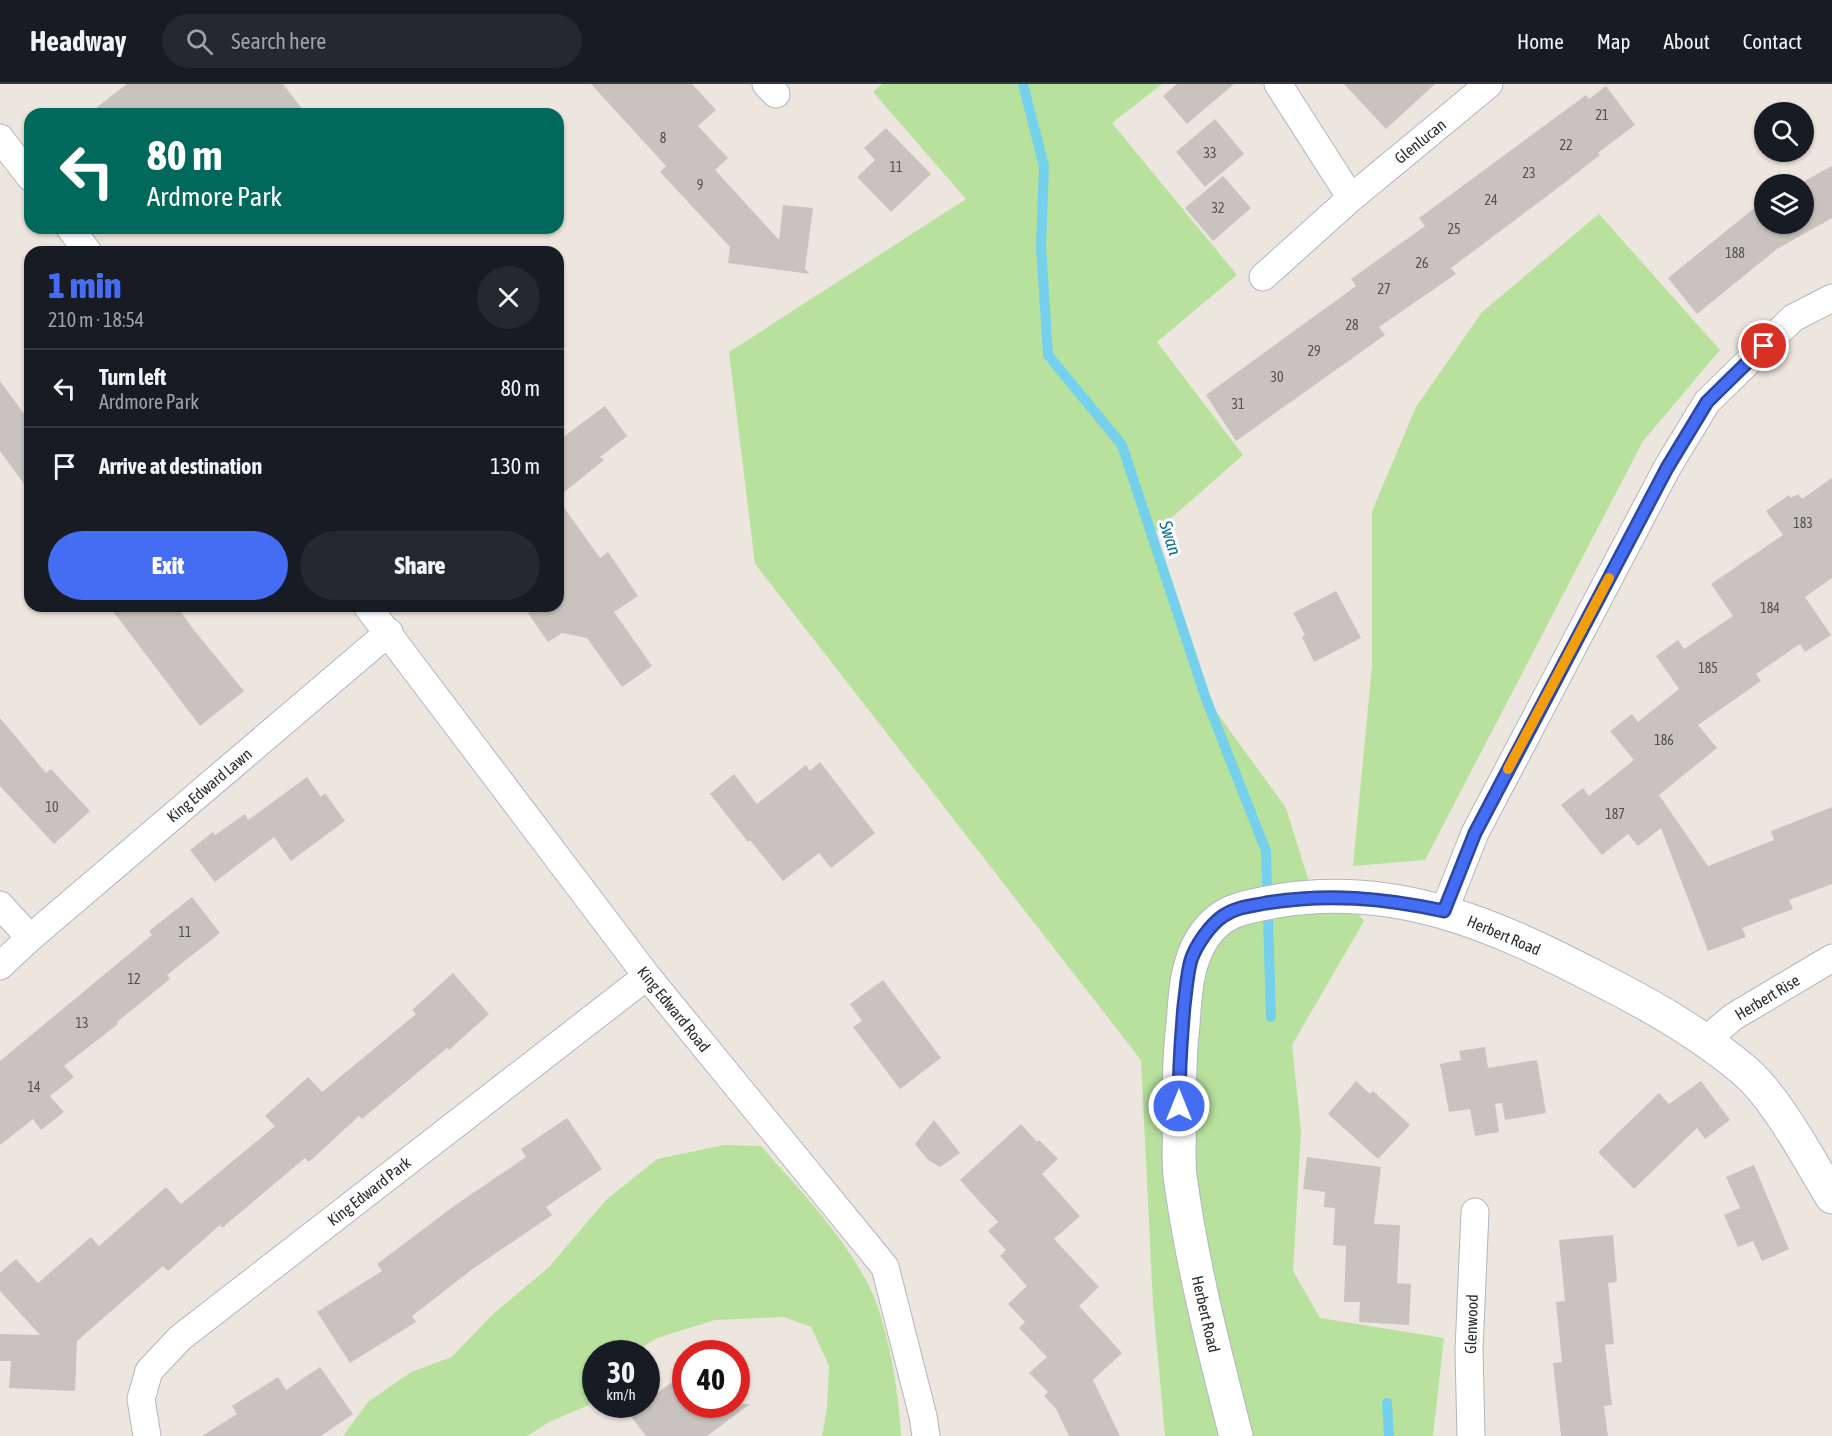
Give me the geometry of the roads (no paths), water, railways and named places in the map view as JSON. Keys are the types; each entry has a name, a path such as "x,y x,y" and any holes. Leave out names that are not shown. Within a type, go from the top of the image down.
{"street":[{"path":"1278,84 1351,198"},
{"name":"Glenlucan","path":"1263,277 1351,198 1489,84"},
{"path":"0,138 24,169"},
{"path":"74,234 83,246"},
{"path":"1444,911 1475,833 1667,468 1707,402 1793,318 1832,298"},
{"name":"King Edward Road","path":"373,612 647,976 885,1267 926,1436"},
{"name":"King Edward Lawn","path":"0,966 389,632"},
{"name":"Herbert Road","path":"1236,1436 1202,1303 1180,1173 1179,1062 1191,960 1203,937 1222,917 1241,907 1297,898 1352,897 1401,902 1444,911 1495,929 1566,962 1626,992 1705,1041 1750,1076 1771,1101 1832,1197"},
{"path":"0,905 30,938"},
{"name":"Herbert Rise","path":"1705,1041 1733,1017 1832,958"},
{"name":"King Edward Park","path":"147,1436 141,1399 149,1371 180,1338 647,976"},
{"name":"Glenwood","path":"1471,1436 1469,1350 1475,1212"}],"waterway":[{"name":"Swan","path":"1023,84 1044,166 1041,246 1048,355 1122,445 1205,696 1266,851 1271,1017"},
{"name":"Swan","path":"1387,1403 1389,1436"}]}
